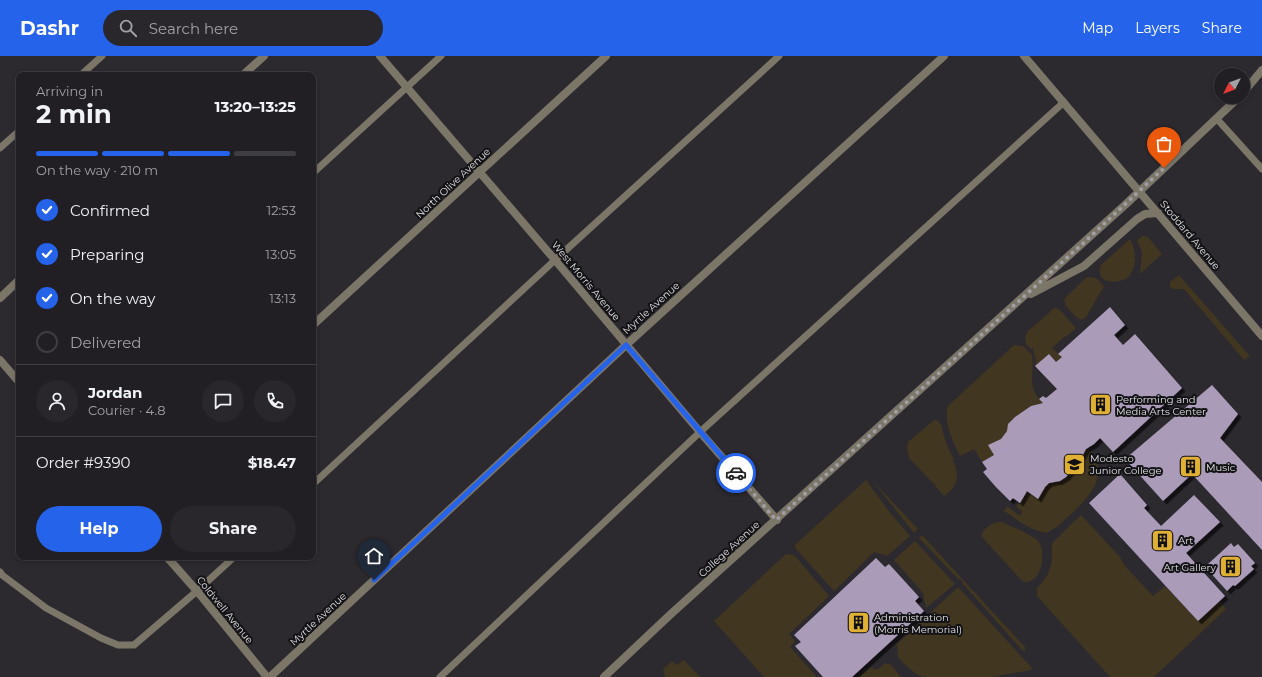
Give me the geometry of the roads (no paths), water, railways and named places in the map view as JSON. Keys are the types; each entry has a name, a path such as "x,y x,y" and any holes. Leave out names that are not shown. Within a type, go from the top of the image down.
{"street":[{"path":"246,72 264,56"},
{"name":"West Morris Avenue","path":"380,56 776,520"},
{"name":"North Olive Avenue","path":"316,322 606,56"},
{"name":"Myrtle Avenue","path":"270,677 626,345 944,56"},
{"name":"Stoddard Avenue","path":"1024,56 1262,336"},
{"path":"1250,85 1262,70"},
{"name":"College Avenue","path":"604,677 1140,192 1232,104"},
{"path":"1022,299 1084,266 1137,219 1145,214 1158,213"},
{"path":"0,298 16,283"},
{"path":"0,360 16,379"},
{"name":"Coldwell Avenue","path":"170,560 267,677"}],"lane":[{"path":"84,72 102,56"},
{"path":"316,171 441,56"},
{"path":"316,481 555,260 779,56"},
{"path":"440,677 700,432 1064,102"},
{"path":"1217,119 1262,169"},
{"path":"0,148 16,134"},
{"path":"0,572 46,608 101,638 118,645 134,645 231,560"}],"place":[{"name":"Performing and Media Arts Center","path":"1100,405"},
{"name":"Modesto Junior College","path":"1074,464"},
{"name":"Music","path":"1190,467"},
{"name":"Art","path":"1162,540"},
{"name":"Art Gallery","path":"1231,567"},
{"name":"Administration (Morris Memorial)","path":"859,623"}]}
